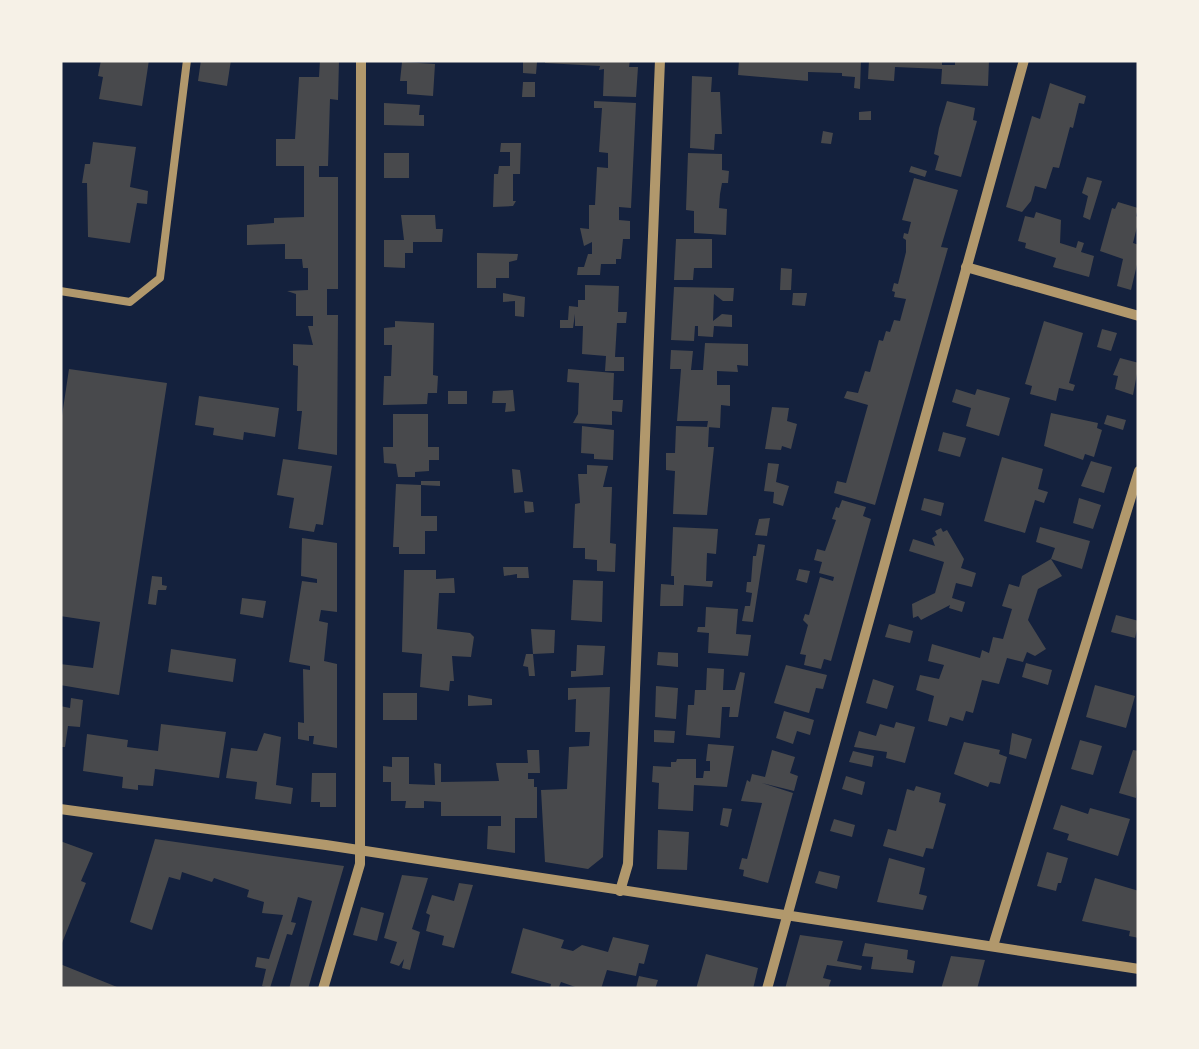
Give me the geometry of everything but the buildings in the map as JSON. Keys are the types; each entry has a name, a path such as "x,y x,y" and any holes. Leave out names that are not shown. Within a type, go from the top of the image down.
{"street":[{"path":"323,989 360,864 361,60"},
{"path":"620,891 628,864 660,60"},
{"path":"767,989 1024,60"},
{"path":"966,267 1139,316"},
{"path":"993,946 1139,471"},
{"path":"60,809 360,850 1139,969"}],"lane":[{"path":"60,291 130,302 160,278 188,60"}]}
